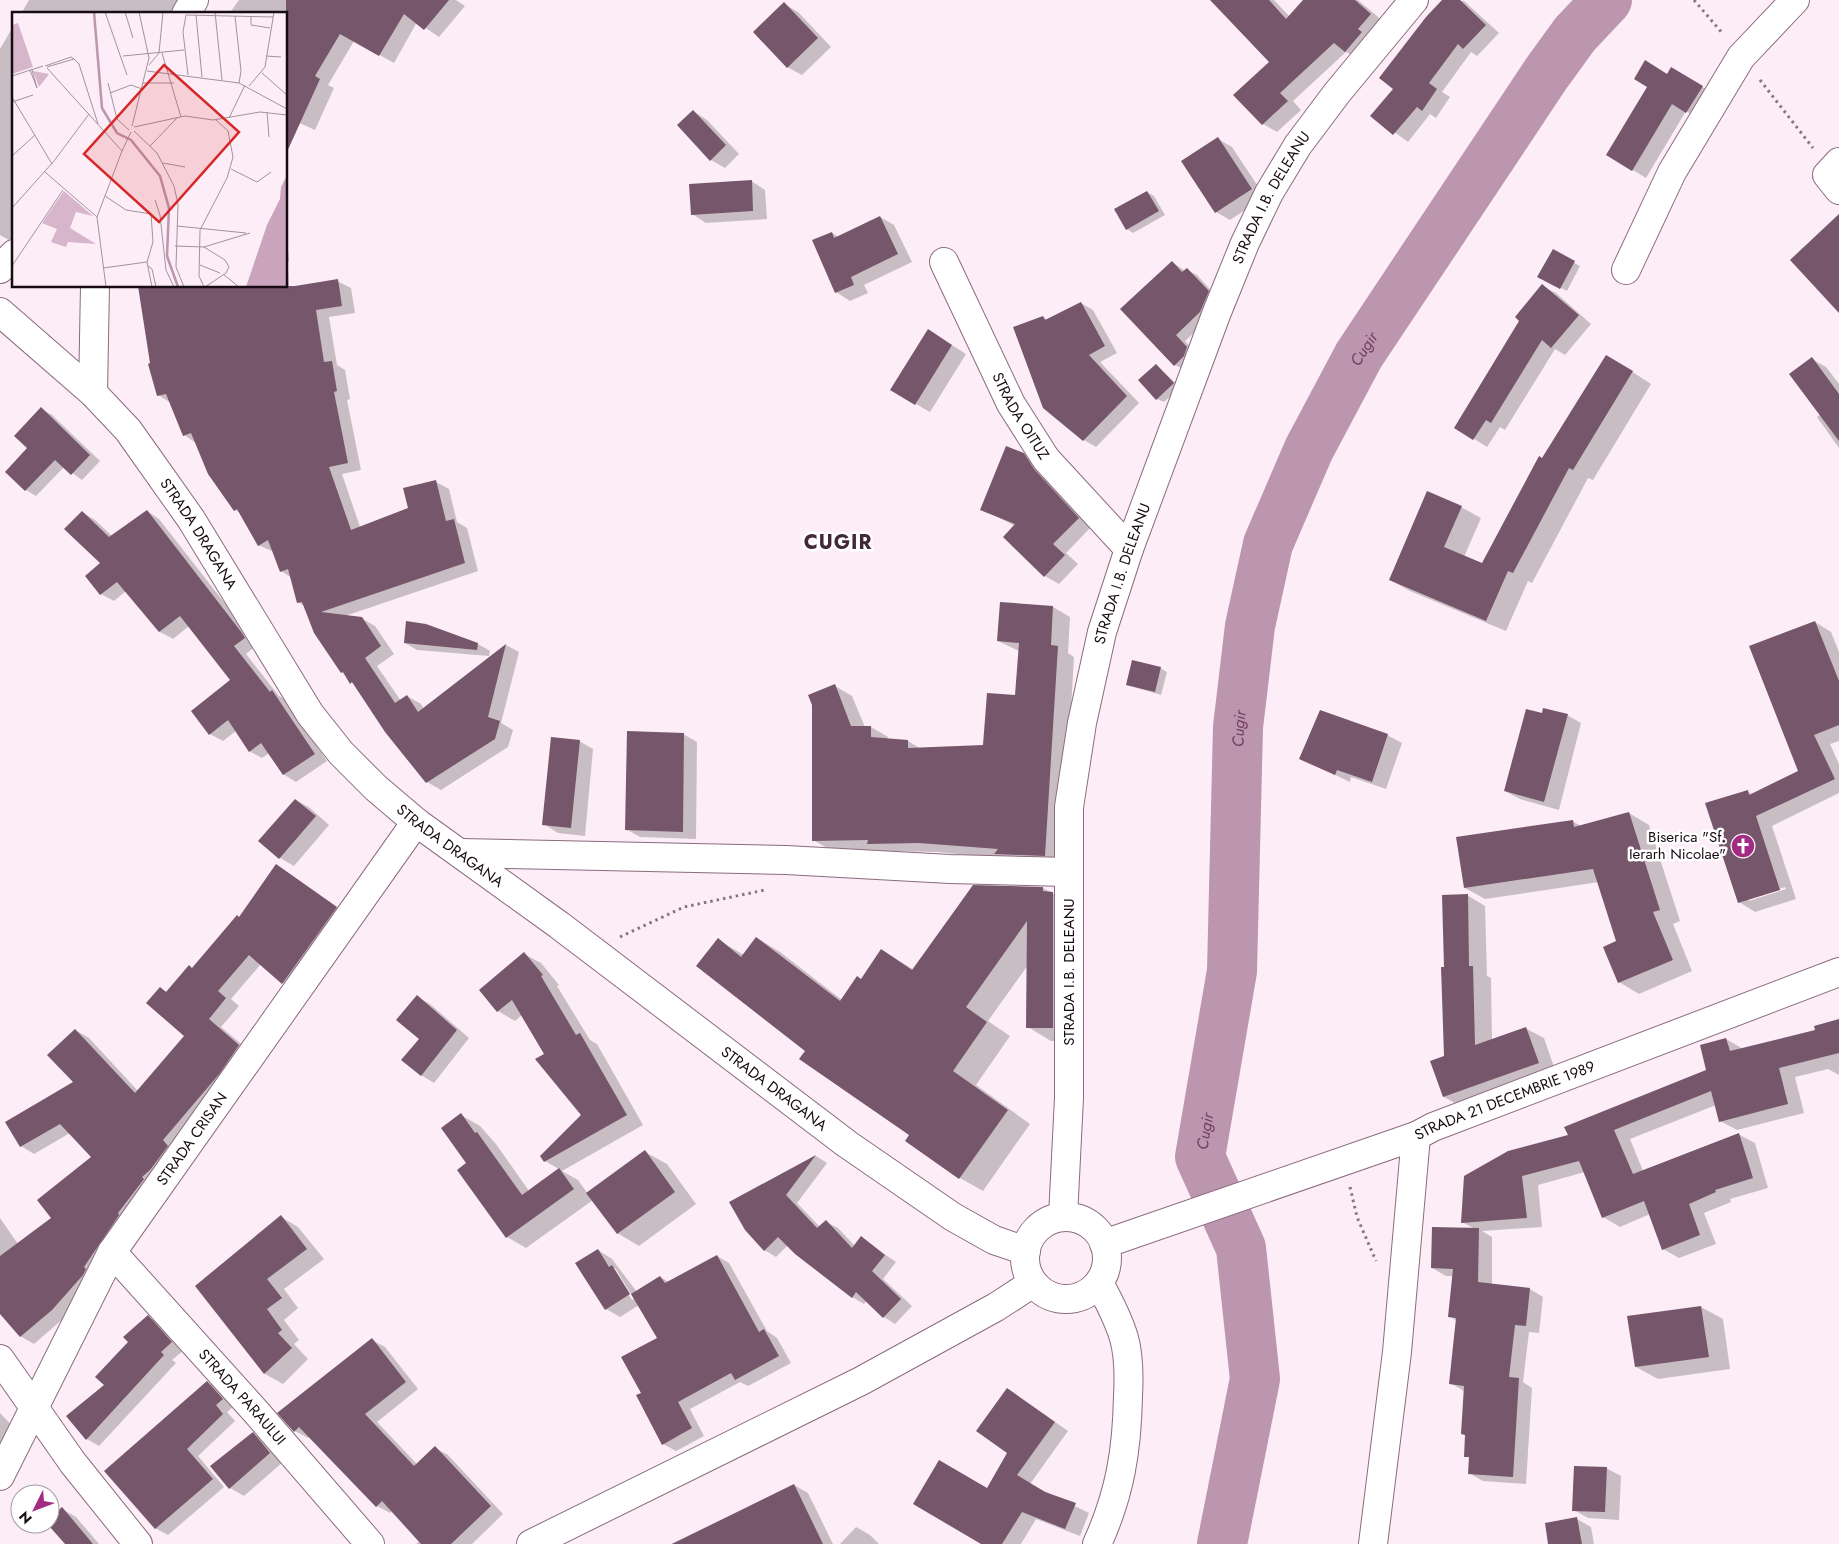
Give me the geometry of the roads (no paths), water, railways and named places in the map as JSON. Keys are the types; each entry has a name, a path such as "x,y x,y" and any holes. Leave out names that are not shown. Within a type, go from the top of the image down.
{"street":[{"path":"187,12 194,0"},
{"name":"STRADA I.B. DELEANU","path":"1063,1217 1069,1098 1069,807 1082,723 1102,632 1129,549 1217,312 1245,243 1269,193 1298,145 1337,93 1414,0"},
{"path":"1626,270 1672,172 1741,57 1795,0"},
{"path":"0,269 12,256"},
{"name":"STRADA OITUZ","path":"944,262 1011,404 1046,459 1129,549"},
{"path":"93,393 95,288"},
{"name":"STRADA DRAGANA","path":"0,312 93,393 128,430 191,519 310,714 341,753 376,788 416,822 592,950 847,1144 953,1217 994,1240 1026,1250"},
{"name":"STRADA CRISAN","path":"0,1476 112,1252 416,822"},
{"path":"461,853 786,860 1069,872"},
{"name":"STRADA 21 DECEMBRIE 1989","path":"1373,1544 1397,1352 1416,1136 1434,1127 1839,972"},
{"path":"1104,1244 1416,1136"},
{"path":"1063,1217 1076,1219 1088,1224 1098,1233 1104,1244 1106,1264 1099,1283 1078,1297 1066,1299 1054,1297 1042,1291 1033,1283 1028,1273 1026,1250 1030,1238 1039,1227 1050,1220 1063,1217"},
{"name":"STRADA PARAULUI","path":"112,1252 257,1413 370,1544"},
{"path":"531,1544 861,1380 996,1307 1033,1283"},
{"path":"1097,1544 1107,1523 1120,1482 1128,1439 1128,1382 1124,1341 1114,1310 1099,1283"},
{"path":"0,1359 34,1410 138,1544"}],"waterway":[{"name":"Cugir","path":"1222,1544 1255,1379 1241,1248 1200,1157 1232,971 1238,727 1250,626 1268,544 1309,449 1359,355 1546,74 1575,34 1607,0"}],"place":[{"name":"Biserica \"Sf. Ierarh Nicolae\"","path":"1743,846"}],"district":[{"name":"CUGIR","path":"838,542"}]}
